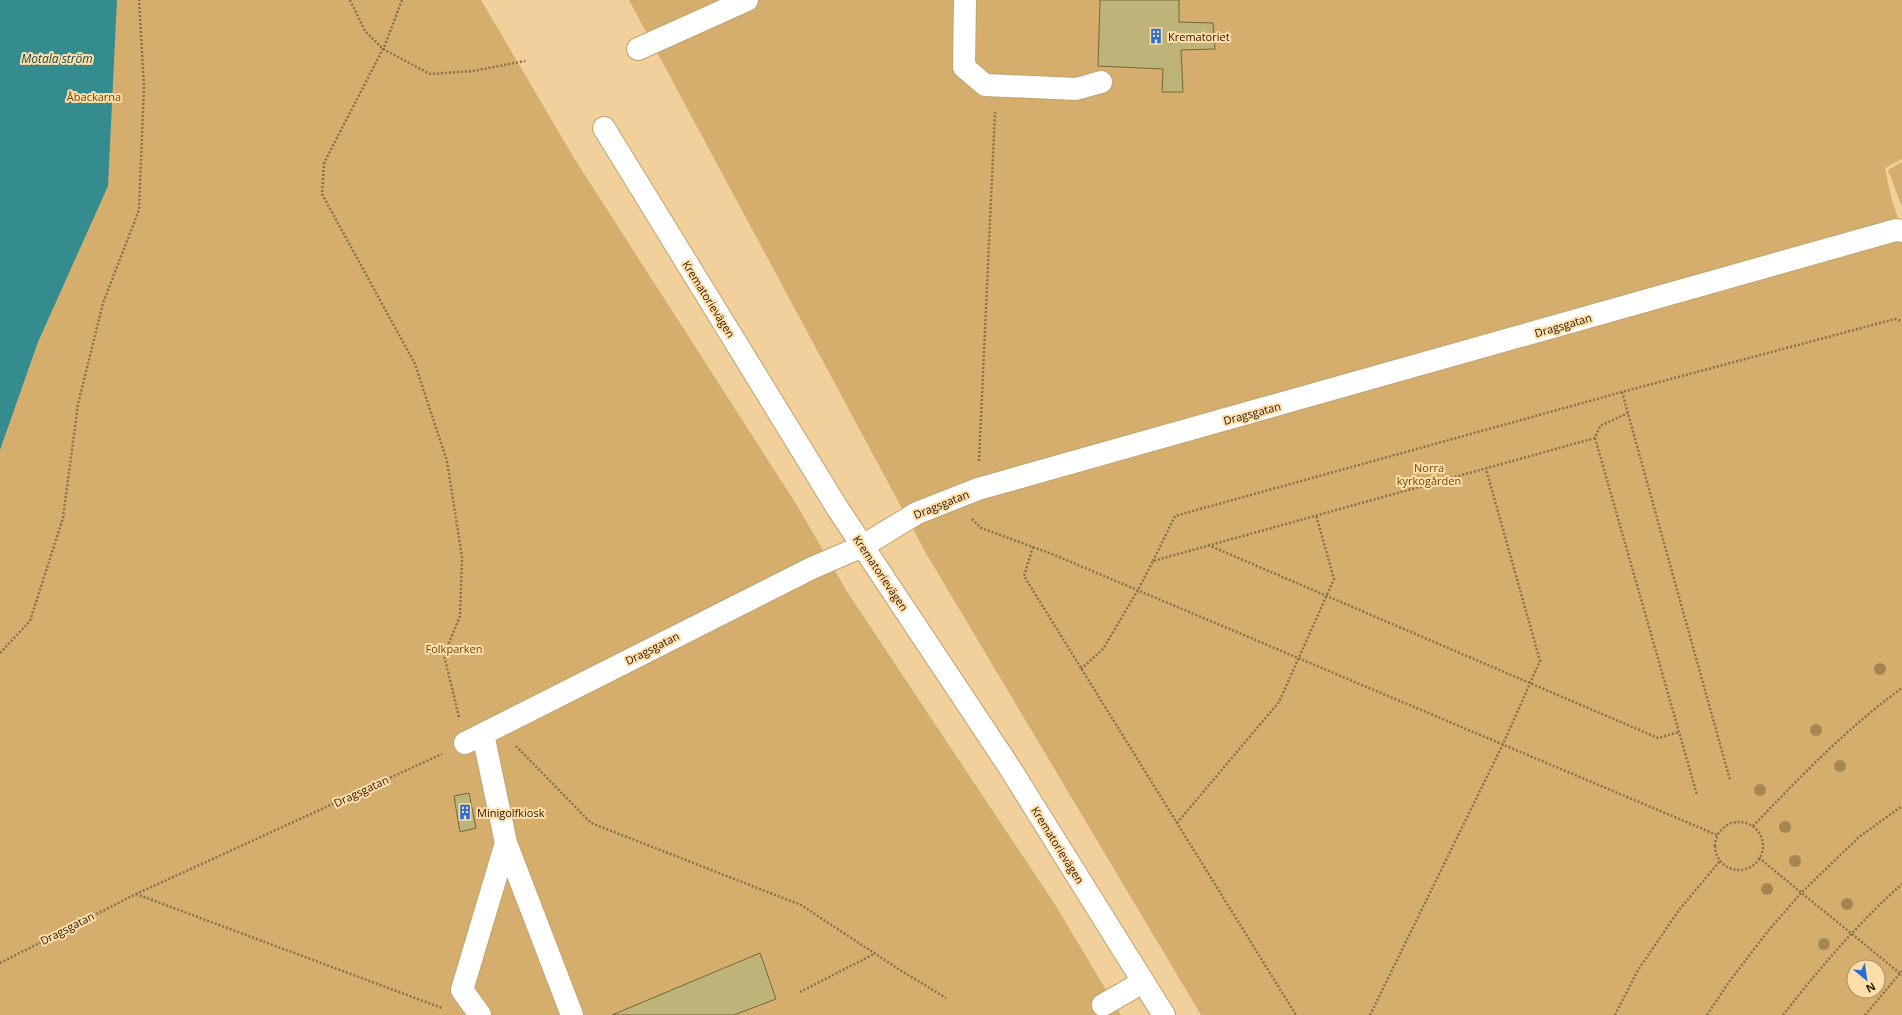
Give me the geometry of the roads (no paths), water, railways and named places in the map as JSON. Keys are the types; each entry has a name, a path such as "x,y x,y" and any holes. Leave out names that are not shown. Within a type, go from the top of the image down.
{"street":[{"path":"638,49 747,0"},
{"path":"965,0 964,67 985,85 1076,89 1101,82"},
{"name":"Krematorievägen","path":"604,128 838,509 1008,765 1164,1015"},
{"name":"Dragsgatan","path":"506,843 482,735 812,568 863,546 917,512 978,489 1896,230 1902,231"},
{"path":"480,1015 462,990 506,843"},
{"path":"506,843 572,1015"},
{"path":"1103,1005 1143,982"}],"water":[{"name":"Motala ström","path":"0,0 117,0 108,186 38,342 0,450"}],"place":[{"name":"Krematoriet","path":"1156,36"},
{"name":"Minigolfkiosk","path":"465,812"}],"park label":[{"name":"Åbackarna","path":"94,96"},
{"name":"Norra kyrkogården","path":"1429,473"},
{"name":"Folkparken","path":"454,648"}]}
